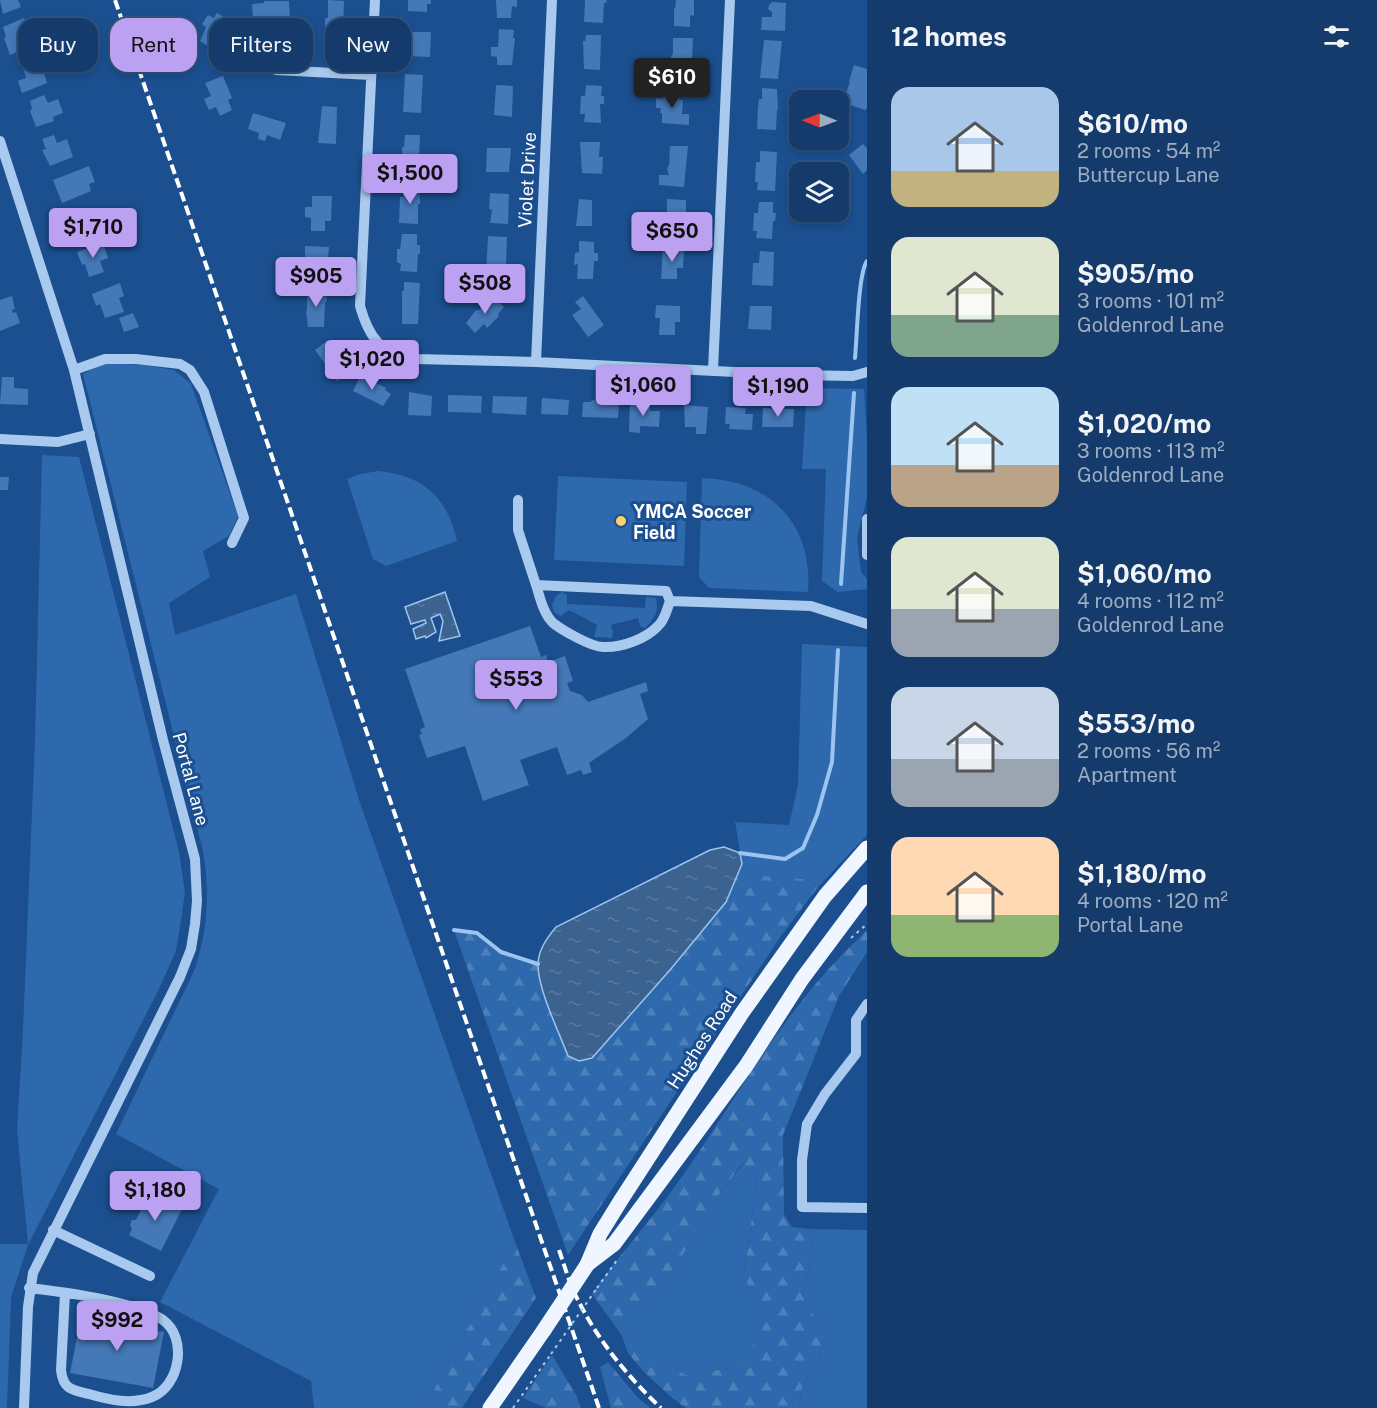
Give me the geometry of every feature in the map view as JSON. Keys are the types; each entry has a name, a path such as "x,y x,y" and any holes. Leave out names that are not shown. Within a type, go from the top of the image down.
{"main road":[{"name":"Hughes Road","path":"490,1408 587,1265 610,1217 742,1013 825,896 867,848"},
{"name":"Hughes Road","path":"587,1265 614,1244 746,1066 802,979 867,892"}],"street":[{"path":"375,0 360,306 366,328 381,346 401,357 415,359 536,362 793,375 854,376 867,372"},
{"name":"Violet Drive","path":"536,362 552,0"},
{"path":"713,370 730,0"},
{"path":"313,72 371,75"},
{"name":"Portal Lane","path":"0,141 74,370 163,740 195,859 197,901 191,950 180,976 33,1273 29,1288 24,1408"},
{"path":"74,370 105,359 136,358 180,364 190,370 204,392 244,518 232,543"},
{"path":"0,439 58,442 90,434"},
{"path":"518,500 518,530 536,585 546,613 553,623 591,645 603,648 645,637 660,625 670,601 666,591 536,585"},
{"path":"867,519 867,555"},
{"path":"670,601 811,606 867,624"},
{"path":"867,1004 856,1020 856,1053 825,1094 807,1124 802,1160 802,1207 867,1208"},
{"path":"53,1230 150,1276"},
{"path":"29,1288 65,1293 133,1306 162,1320 169,1326 178,1344 174,1377 164,1390 151,1398 122,1402 70,1389 62,1381 61,1371 65,1293"}],"path":[{"path":"513,1408 597,1288"}],"green space":[{"path":"102,363 144,365 174,370 191,384 238,516 229,536 203,551 210,577 169,603 175,635 296,594 360,803 515,1242 424,1408 314,1408 311,1381 160,1302 219,1189 116,1134 195,969 205,925 207,881 203,851 83,374"},
{"path":"807,388 864,389 867,497 857,538 861,572 867,579 867,589 838,592 822,581 826,469 802,469"},
{"path":"42,455 79,457 179,852 185,892 176,951 159,989 28,1245 11,1297 7,1408 0,1408 0,1244 28,1244 17,1130 35,741"},
{"path":"378,471 408,478 431,491 447,512 457,541 386,566 373,559 347,479"},
{"name":"YMCA Soccer Field","path":"558,476 687,482 684,566 554,560"},
{"path":"702,478 748,487 767,497 782,510 795,526 803,545 808,567 808,592 709,588 699,577"},
{"path":"562,592 567,595 567,604 645,608 646,597 656,598 656,611 654,618 645,628 640,626 638,618 611,625 612,638 594,637 597,625 569,610 561,616 554,612 552,605 556,596"},
{"path":"802,644 867,647 867,835 818,887 805,879 762,876 742,864 735,822 789,825 798,785"},
{"path":"742,864 762,876 805,879 818,887 781,936 568,1255 454,930 477,933 501,952 538,964 542,987 568,1056 592,1058 726,902"},
{"path":"867,930 867,952 839,996 783,1135 784,1214 792,1227 810,1229 813,1250 803,1295 825,1336 818,1362 802,1387 799,1408 686,1408 643,1371 628,1353 639,1345 686,1375 729,1368 757,1341 757,1309 744,1275 757,1179 743,1163 718,1196 684,1253 650,1303 621,1334 592,1294 676,1185 787,1020 827,971"},
{"path":"744,1163 757,1179 744,1274 757,1309 757,1341 729,1368 686,1375 639,1346 628,1353 621,1334 650,1303 684,1253 718,1196"},
{"path":"810,1229 867,1230 867,1408 799,1408 802,1387 818,1362 825,1336 803,1295 813,1250"},
{"path":"515,1242 536,1298 462,1408 424,1408"},
{"path":"552,1355 576,1395 581,1408 546,1408 523,1398"},
{"path":"608,1362 637,1397 650,1408 611,1408 600,1367"}],"water":[{"path":"445,592 460,636 439,641 443,621 440,614 431,618 436,632 426,638 425,636 416,639 413,629 426,623 425,620 411,624 405,607"},
{"path":"724,847 740,853 742,864 726,902 670,970 592,1058 579,1061 568,1056 545,998 539,975 540,954 549,935 556,927 710,850"}],"building":[{"path":"0,0 18,0 21,7 3,14"},
{"path":"328,0 344,1 344,18 328,18"},
{"path":"408,0 431,0 431,4 427,4 427,12 408,11"},
{"path":"496,0 517,0 517,7 512,6 511,18 497,18"},
{"path":"585,0 607,0 604,3 603,23 584,22"},
{"path":"676,0 694,0 694,16 690,15 690,27 674,26"},
{"path":"264,1 289,1 290,18 253,18 252,4 264,3"},
{"path":"772,2 786,3 785,31 761,30 762,17 772,17 772,12 768,9"},
{"path":"217,13 225,18 214,18"},
{"path":"208,15 214,18 209,18 209,47 200,41 206,27 202,24"},
{"path":"18,21 18,52 10,55 4,38 6,37 3,27"},
{"path":"499,29 514,30 512,65 497,65 497,57 491,56 491,47 498,47"},
{"path":"411,32 431,32 430,57 411,56"},
{"path":"586,35 601,35 600,70 584,69 583,41"},
{"path":"673,38 693,38 692,62 687,62 686,74 672,73"},
{"path":"764,40 782,41 778,79 760,78"},
{"path":"854,65 867,69 867,108 865,110 849,105 850,95 847,90"},
{"path":"24,72 44,72 47,83 22,93 18,81 26,78"},
{"path":"405,74 423,75 421,113 403,112"},
{"path":"223,76 232,98 228,100 232,110 220,116 216,107 209,110 204,99 211,96 205,83"},
{"path":"496,85 513,86 512,117 494,115"},
{"path":"586,85 602,86 601,96 604,96 604,104 600,104 601,123 584,122 585,114 580,114 581,96 585,96"},
{"path":"762,88 777,89 776,130 757,129"},
{"path":"663,91 680,92 679,100 683,100 682,114 689,114 689,125 662,123 661,108 656,108 656,98 663,99"},
{"path":"44,95 48,103 58,99 63,113 53,117 54,121 36,127 30,111 32,109 30,101"},
{"path":"322,106 337,107 336,144 318,143"},
{"path":"253,113 286,123 280,140 267,135 265,141 258,139 259,133 248,129"},
{"path":"54,135 57,143 67,139 73,157 50,166 42,150 46,149 42,139"},
{"path":"405,135 420,135 418,176 403,176 402,147 404,147"},
{"path":"580,142 600,142 599,157 603,157 602,174 582,173"},
{"path":"863,144 867,148 867,170 863,174 849,155"},
{"path":"670,146 688,146 684,187 659,185 659,175 669,175 667,169"},
{"path":"487,148 511,148 509,172 486,172"},
{"path":"760,151 777,152 775,191 757,190 756,162 760,162"},
{"path":"89,166 95,182 89,184 91,191 62,203 53,180"},
{"path":"403,186 419,186 418,224 399,223 400,197 403,197"},
{"path":"490,193 509,194 508,224 490,223 492,210 489,209"},
{"path":"312,196 332,196 331,221 325,221 325,231 311,231 311,218 305,217 305,207 312,207"},
{"path":"579,199 592,200 592,226 576,226"},
{"path":"667,199 686,200 686,233 675,233 675,230 667,229 669,216 667,216"},
{"path":"759,202 773,202 773,213 776,213 772,239 756,238 757,231 753,231 754,213 758,213"},
{"path":"79,209 83,219 86,218 91,235 73,242 65,214"},
{"path":"402,234 417,234 420,254 418,254 417,272 400,271 401,264 397,262 397,249 400,249"},
{"path":"488,236 507,237 506,264 504,264 503,275 486,274"},
{"path":"579,241 594,242 594,253 598,253 598,261 594,261 593,279 577,279 578,264 574,265 575,253 579,252"},
{"path":"103,243 108,258 100,261 104,272 89,277 85,264 82,265 77,252"},
{"path":"305,246 329,247 327,272 305,271"},
{"path":"663,248 684,249 683,268 677,268 677,279 661,279"},
{"path":"760,251 774,252 773,286 752,285 753,263 759,263"},
{"path":"404,282 420,283 418,324 402,324"},
{"path":"120,283 124,296 119,298 124,312 105,318 100,304 96,306 92,294"},
{"path":"325,289 327,301 325,302 324,327 308,327 307,290"},
{"path":"12,296 15,309 12,310 13,313 16,312 20,323 0,331 0,300"},
{"path":"493,296 504,307 487,328 484,324 475,333 466,323 476,310 479,310"},
{"path":"583,296 604,325 588,337 572,315 581,309 575,302"},
{"path":"656,305 680,306 680,322 675,322 675,335 659,335 660,318 655,318"},
{"path":"750,306 772,306 771,330 748,329"},
{"path":"133,313 139,327 124,332 119,318"},
{"path":"328,340 333,347 336,345 346,360 343,363 349,373 337,381 315,350"},
{"path":"2,377 14,377 14,388 28,389 28,405 0,404"},
{"path":"360,377 386,388 385,390 391,394 383,406 353,391"},
{"path":"409,392 432,396 431,416 408,415"},
{"path":"448,395 482,396 481,413 448,412"},
{"path":"493,396 527,397 526,415 492,413"},
{"path":"542,398 569,400 568,415 541,414"},
{"path":"592,400 619,403 618,418 582,417 583,402"},
{"path":"630,403 650,404 650,411 660,411 659,427 640,426 640,433 629,432"},
{"path":"684,405 708,407 706,434 696,434 696,427 685,427"},
{"path":"726,407 746,408 745,414 753,414 752,430 729,429 730,424 725,424"},
{"path":"763,408 794,409 793,427 762,427"},
{"path":"0,477 9,477 8,490 0,490"},
{"path":"530,626 541,657 546,655 548,662 565,656 573,681 567,683 570,691 582,695 588,702 646,682 648,691 640,694 648,719 626,738 589,763 592,772 583,775 581,770 567,775 557,747 520,760 529,785 483,801 465,746 427,758 419,735 422,734 420,729 425,727 405,669"},
{"path":"150,1193 182,1209 161,1251 129,1235 132,1220 136,1220 142,1208 140,1205 142,1200 147,1199"},
{"path":"81,1317 164,1332 153,1388 70,1373"}],"waterway":[{"path":"855,358 860,292 867,261"},
{"path":"841,584 854,393"},
{"path":"740,853 785,859 803,848 817,815 832,762 838,650"},
{"path":"454,930 477,933 501,952 538,964"}],"railway":[{"path":"115,0 599,1408"},
{"path":"559,1250 573,1290 605,1345 626,1372 661,1408"}],"place":[{"name":"YMCA Soccer Field","path":"621,521"}]}
